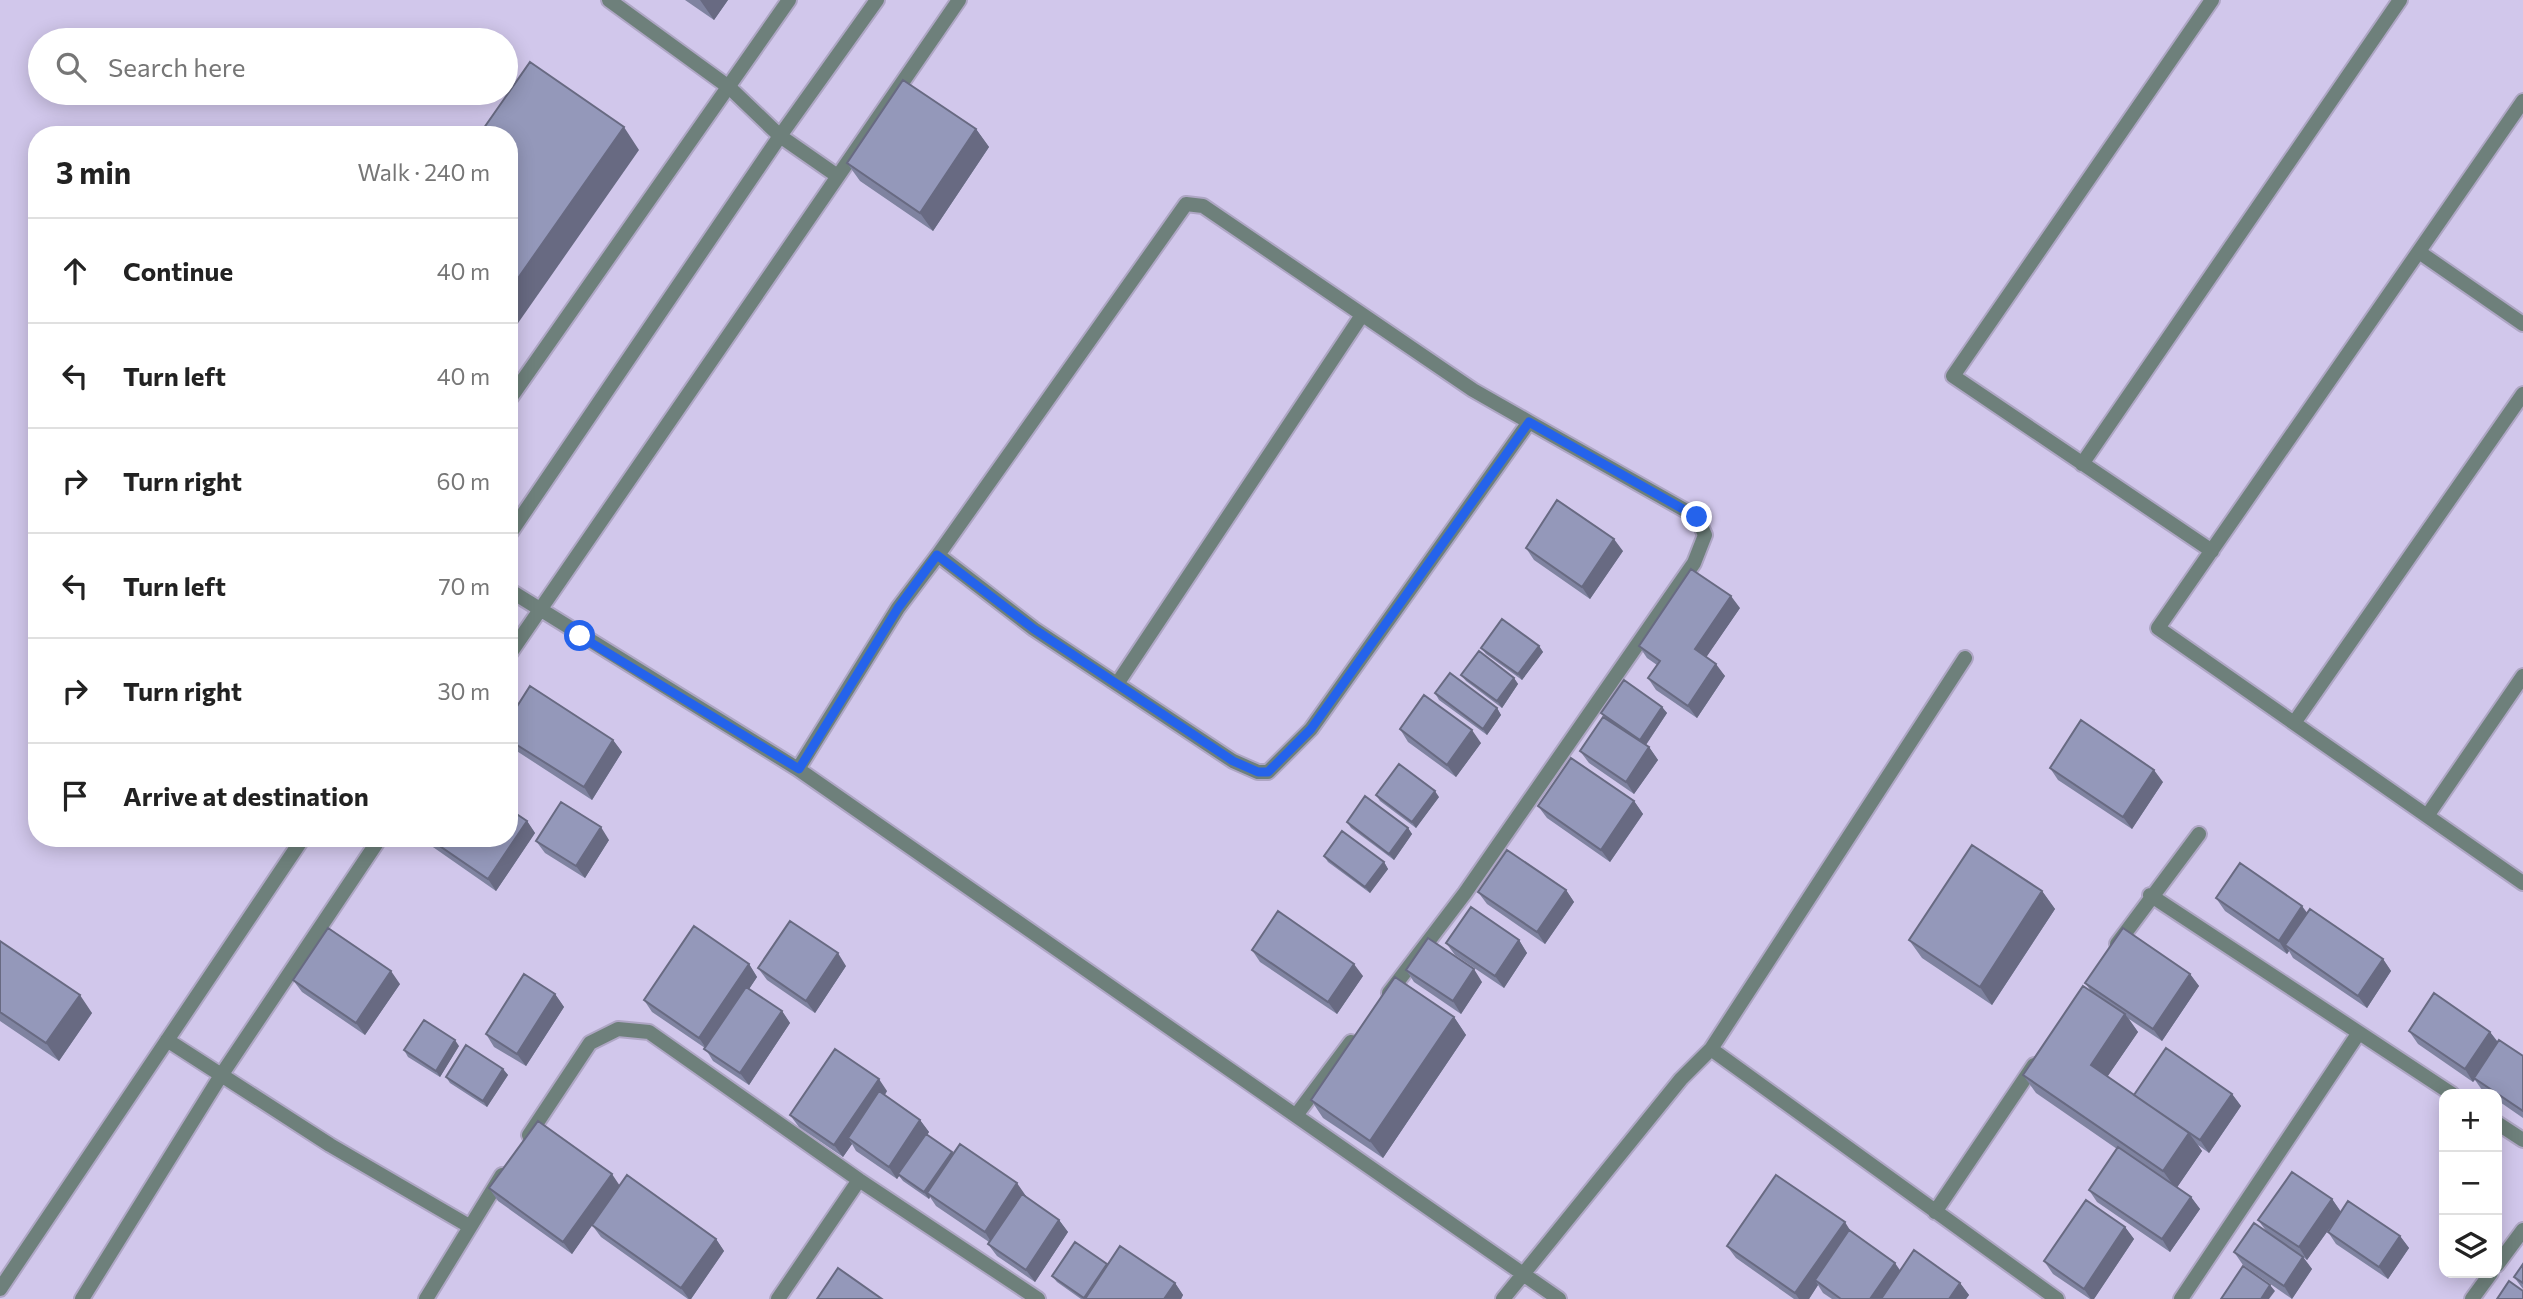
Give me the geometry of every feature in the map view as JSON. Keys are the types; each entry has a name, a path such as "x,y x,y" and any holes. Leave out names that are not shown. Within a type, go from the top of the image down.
{"street":[{"path":"609,0 730,88 780,136 836,175"},
{"path":"518,387 730,88 789,0"},
{"path":"518,523 780,136 877,0"},
{"path":"518,643 836,175 959,0"},
{"path":"2211,0 1952,376 2212,551"},
{"path":"2082,464 2400,0"},
{"path":"2523,101 2158,628 2523,883"},
{"path":"799,769 898,608 1186,204 1203,206 1473,390 1697,517 1705,535 1694,563 1465,893 1381,1003"},
{"path":"2419,252 2523,324"},
{"path":"1117,684 1362,315"},
{"path":"2294,723 2523,394"},
{"path":"937,555 1034,629 1233,761 1258,772 1268,772 1311,729 1529,422"},
{"path":"518,596 799,769 1559,1299"},
{"path":"1503,1299 1681,1079 1711,1049 1965,657"},
{"path":"2427,816 2523,676"},
{"path":"2112,952 2150,895 2199,834"},
{"path":"0,1289 297,847"},
{"path":"82,1299 220,1077 374,847"},
{"path":"2150,895 2444,1089"},
{"path":"1297,1114 1364,1026"},
{"path":"426,1299 469,1226 590,1043 618,1029 634,1028 649,1032 859,1180 1038,1299"},
{"path":"2181,1299 2358,1034"},
{"path":"167,1040 220,1077 469,1226"},
{"path":"1711,1049 2057,1299"},
{"path":"1935,1212 2042,1054"},
{"path":"2502,1126 2523,1140"},
{"path":"778,1299 859,1180"},
{"path":"2502,1258 2523,1230"},
{"path":"2472,1299 2487,1278"}],"building":[{"path":"530,62 624,127 518,278 518,126 485,126 500,105 518,105 518,79"},
{"path":"903,80 976,129 920,213 847,163"},
{"path":"1557,500 1614,539 1582,587 1526,548"},
{"path":"1691,569 1731,596 1695,649 1716,664 1688,706 1648,678 1660,661 1639,646"},
{"path":"1502,619 1539,646 1518,674 1481,648"},
{"path":"1479,651 1514,678 1497,701 1461,675"},
{"path":"1450,673 1497,708 1483,729 1435,693"},
{"path":"1624,680 1662,707 1640,740 1601,713"},
{"path":"530,686 613,740 584,787 518,746 518,705"},
{"path":"1424,695 1472,730 1447,765 1400,729"},
{"path":"1603,717 1649,747 1626,782 1580,751"},
{"path":"2081,720 2154,770 2123,817 2050,768"},
{"path":"1571,758 1634,801 1601,850 1538,806"},
{"path":"1399,764 1435,791 1412,822 1376,795"},
{"path":"1365,796 1408,828 1389,854 1347,822"},
{"path":"561,802 601,827 576,866 536,841"},
{"path":"518,815 527,821 518,834"},
{"path":"1342,831 1384,862 1365,887 1324,856"},
{"path":"1972,845 2042,891 1980,987 1909,940"},
{"path":"441,847 510,847 488,879"},
{"path":"1507,850 1566,890 1537,932 1478,892"},
{"path":"2240,863 2302,906 2279,941 2216,898"},
{"path":"1471,907 1519,940 1495,976 1446,943"},
{"path":"2310,909 2383,959 2358,996 2285,945"},
{"path":"1278,911 1354,964 1328,1002 1252,950"},
{"path":"790,921 838,953 806,1001 758,968"},
{"path":"694,926 749,964 699,1038 644,1000"},
{"path":"328,928 391,971 356,1023 293,980"},
{"path":"2123,928 2190,974 2153,1029 2085,983"},
{"path":"1428,938 1474,969 1453,1001 1406,970"},
{"path":"0,941 80,995 46,1043 0,1012"},
{"path":"524,974 555,994 517,1054 486,1034"},
{"path":"1395,977 1454,1017 1370,1141 1311,1100"},
{"path":"2083,986 2125,1014 2091,1065 2189,1133 2163,1171 2023,1075"},
{"path":"746,987 782,1011 740,1073 704,1049"},
{"path":"2434,993 2490,1032 2465,1069 2409,1031"},
{"path":"424,1020 455,1040 436,1071 404,1050"},
{"path":"2499,1040 2523,1056 2523,1111 2502,1097 2502,1089 2490,1089 2474,1078"},
{"path":"466,1045 503,1069 483,1101 446,1077"},
{"path":"2166,1048 2232,1094 2200,1140 2134,1095"},
{"path":"835,1049 879,1079 834,1145 790,1115"},
{"path":"879,1091 920,1120 889,1167 848,1138"},
{"path":"538,1121 612,1174 563,1242 489,1188"},
{"path":"926,1134 952,1152 924,1192 898,1174"},
{"path":"960,1144 1017,1183 985,1232 927,1193"},
{"path":"2118,1147 2191,1197 2162,1239 2089,1190"},
{"path":"2292,1172 2332,1199 2299,1247 2258,1220"},
{"path":"627,1175 716,1239 681,1288 592,1225"},
{"path":"1776,1175 1845,1222 1795,1293 1727,1246"},
{"path":"1022,1194 1059,1220 1026,1270 988,1244"},
{"path":"2086,1200 2125,1227 2084,1289 2044,1261"},
{"path":"2348,1201 2400,1236 2379,1267 2328,1232"},
{"path":"2254,1223 2303,1257 2284,1286 2234,1252"},
{"path":"1849,1230 1895,1263 1870,1299 1841,1299 1815,1280"},
{"path":"1075,1242 1107,1264 1084,1298 1052,1276"},
{"path":"1120,1246 1175,1283 1164,1299 1085,1299"},
{"path":"1914,1250 1960,1283 1949,1299 1881,1299"},
{"path":"2523,1264 2523,1283 2514,1277"},
{"path":"2243,1266 2270,1285 2261,1299 2221,1299"},
{"path":"838,1268 882,1299 817,1299"},
{"path":"2509,1281 2523,1291 2523,1299 2497,1299"}],"route":[{"path":"580,636 799,769 898,608 937,555 1034,629 1233,761 1258,772 1268,772 1311,729 1529,422 1697,517"}]}
